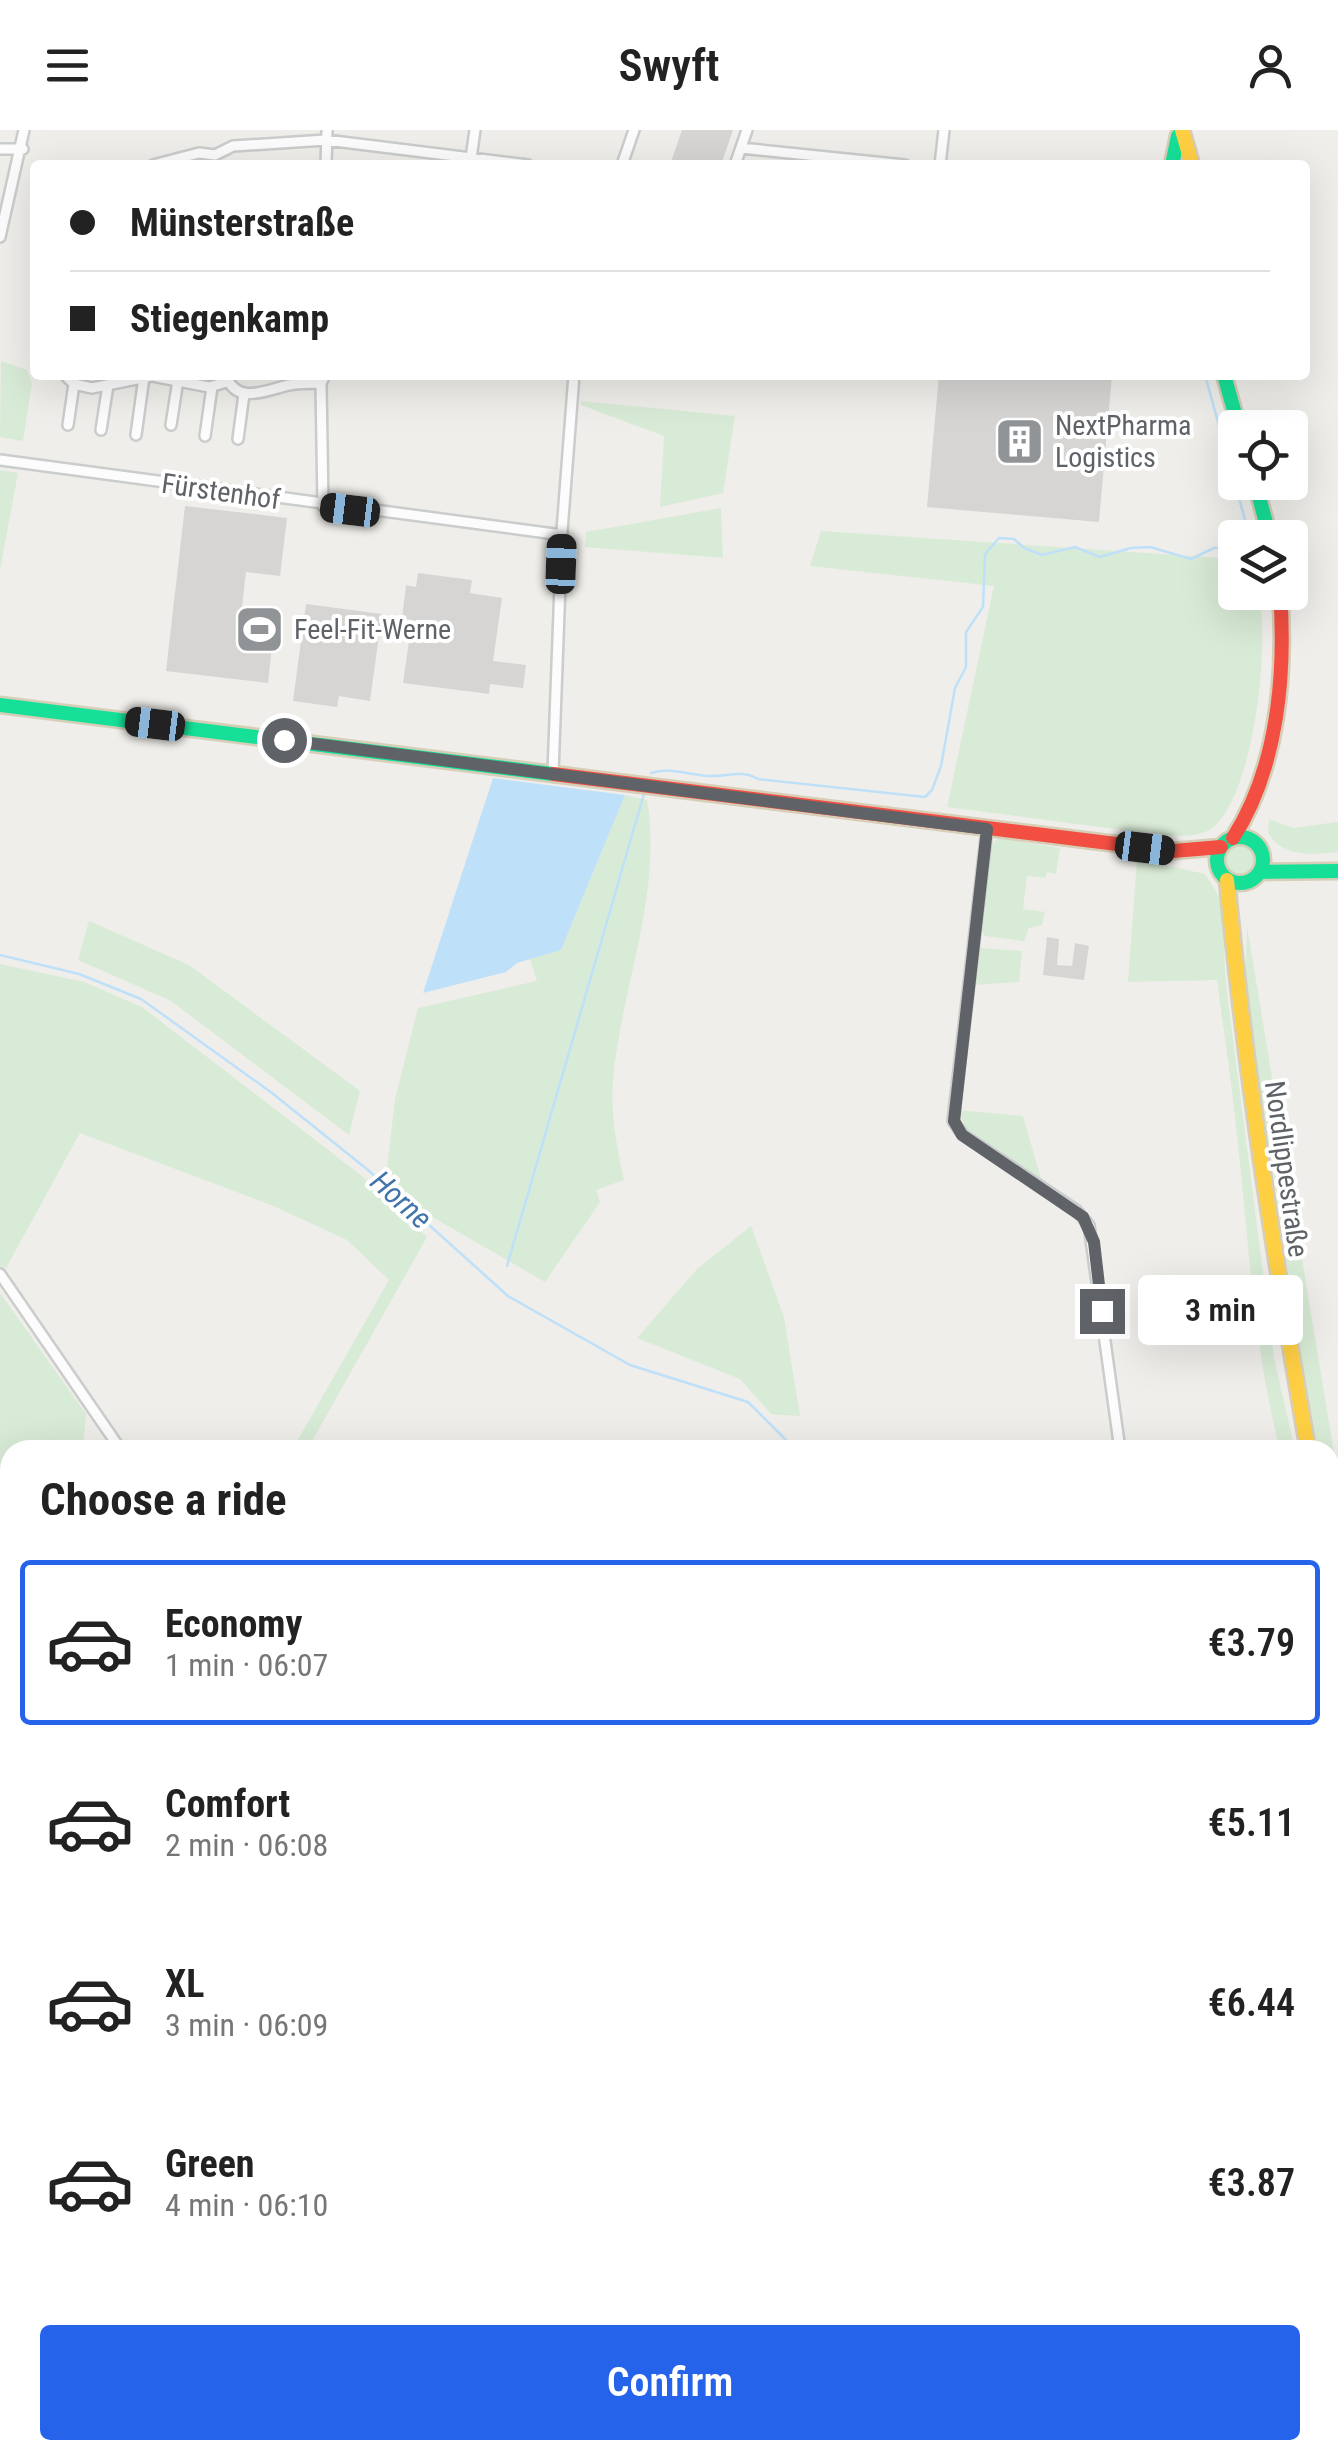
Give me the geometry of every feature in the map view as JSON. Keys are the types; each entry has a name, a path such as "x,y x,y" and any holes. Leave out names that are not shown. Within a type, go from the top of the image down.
{"main road":[{"path":"1176,160 1181,130"},
{"path":"1181,130 1189,160"},
{"path":"1225,380 1234,410"},
{"path":"1260,872 1253,823 1280,685 1280,610"},
{"path":"0,706 1173,851 1218,868 1228,880 1246,883 1260,872 1338,871"},
{"path":"1218,868 1227,842 1258,784"},
{"path":"1173,851 1227,842 1259,848 1312,869"},
{"name":"Nordlippestraße","path":"1228,880 1272,1244 1306,1440"},
{"name":"Nordlippestraße","path":"1234,952 1246,883"}],"street":[{"path":"0,237 24,130"},
{"path":"471,158 475,130"},
{"path":"624,160 634,130"},
{"path":"737,160 748,130"},
{"path":"941,160 944,130"},
{"path":"172,160 199,153 215,155 233,146 326,135 453,160"},
{"path":"741,148 857,160"},
{"path":"0,149 22,149"},
{"path":"462,160 487,160"},
{"path":"70,380 92,388 131,380"},
{"path":"136,434 149,380"},
{"path":"172,424 178,380 212,386 222,380"},
{"path":"228,380 244,394"},
{"path":"244,394 318,380"},
{"path":"323,380 323,506"},
{"path":"553,773 562,535 574,380"},
{"path":"68,425 74,384"},
{"path":"101,430 108,385"},
{"path":"204,436 212,386"},
{"path":"238,439 244,394"},
{"name":"Fürstenhof","path":"0,460 562,535"},
{"path":"987,829 954,1121 962,1135 1076,1210 1089,1225 1119,1440"},
{"path":"0,1274 114,1440"}],"green space":[{"path":"1,361 27,370 32,384 23,441 0,437"},
{"path":"581,401 735,416 723,493 660,507 664,436 581,405"},
{"path":"0,470 18,473 0,570"},
{"path":"721,508 723,558 585,547 586,532"},
{"path":"821,531 1218,558 1218,610 1260,610 1261,616 1256,717 1239,785 1227,811 1212,828 1180,836 947,807 994,586 810,566"},
{"path":"625,795 647,800 650,870 613,1081 613,1118 624,1180 596,1190 600,1202 545,1282 434,1218 386,1178 395,1099 418,1008 537,981 530,959 561,950"},
{"path":"1269,819 1293,828 1338,822 1338,852 1308,854 1282,847 1268,833"},
{"path":"998,838 1060,848 1056,874 1047,872 1045,878 1027,876 1023,909 1045,912 1042,925 1029,928 1024,941 985,936 980,929 991,846"},
{"path":"1240,842 1253,848 1259,861 1253,874 1240,880 1227,874 1221,861 1227,848"},
{"path":"1137,859 1205,874 1221,900 1226,985 1274,1358 1293,1440 1278,1440 1263,1368 1217,980 1128,982"},
{"path":"89,921 189,965 360,1091 349,1135 171,1001 78,960"},
{"path":"1247,926 1332,1440 1314,1440 1313,1435 1245,989"},
{"path":"976,951 1022,951 1019,982 972,985"},
{"path":"0,964 84,982 142,1007 362,1176 427,1237 313,1440 298,1440 389,1280 347,1240 271,1205 80,1133 6,1268 0,1266"},
{"path":"957,1110 1023,1116 1041,1179 967,1130"},
{"path":"751,1226 784,1317 800,1416 771,1414 740,1379 637,1338 697,1269"},
{"path":"0,1293 86,1414 84,1440 0,1440"}],"water":[{"path":"493,778 625,795 561,950 517,963 506,972 423,993"}],"building":[{"path":"682,130 733,130 723,160 672,160"},
{"name":"NextPharma Logistics","path":"939,380 1112,380 1099,522 927,507"},
{"path":"185,506 287,518 280,576 246,572 242,607 276,611 268,683 166,671"},
{"path":"418,573 472,580 470,593 502,598 493,661 526,665 523,688 490,684 489,694 403,683 412,620 402,618 406,585 416,587"},
{"path":"306,604 382,614 370,701 339,696 337,707 293,701"},
{"path":"1047,937 1059,939 1057,965 1072,966 1075,943 1089,946 1084,980 1043,975"}],"waterway":[{"path":"1206,380 1245,520"},
{"path":"651,773 740,774 925,797 932,790 941,766 955,688 966,667 966,632 983,607 985,554 999,538 1014,539 1042,555 1075,547 1100,557 1150,547 1191,559 1218,548"},
{"path":"507,1266 644,794"},
{"name":"Horne","path":"0,955 79,974 141,999 272,1093 368,1170 508,1296 630,1365 748,1402 786,1440"}],"traffic: fast":[{"path":"1173,160 1178,136"},
{"path":"1225,380 1234,410"},
{"path":"1260,500 1265,520"},
{"path":"0,705 553,774"},
{"path":"1240,837 1257,843 1263,860 1257,877 1240,883 1223,877 1217,860 1223,843 1240,837"},
{"path":"1260,872 1338,871"}],"traffic: slow":[{"path":"1182,130 1191,160"},
{"path":"1227,880 1262,1166 1306,1440"}],"traffic: jam":[{"path":"1233,838 1260,781 1276,719 1281,610"},
{"path":"553,774 1173,851 1221,847"}],"place":[{"name":"NextPharma Logistics","path":"1020,441"},
{"name":"Feel-Fit-Werne","path":"259,629"}],"route":[{"path":"284,740 987,829 952,1113 962,1135 1083,1217 1094,1242 1102,1311"}]}
